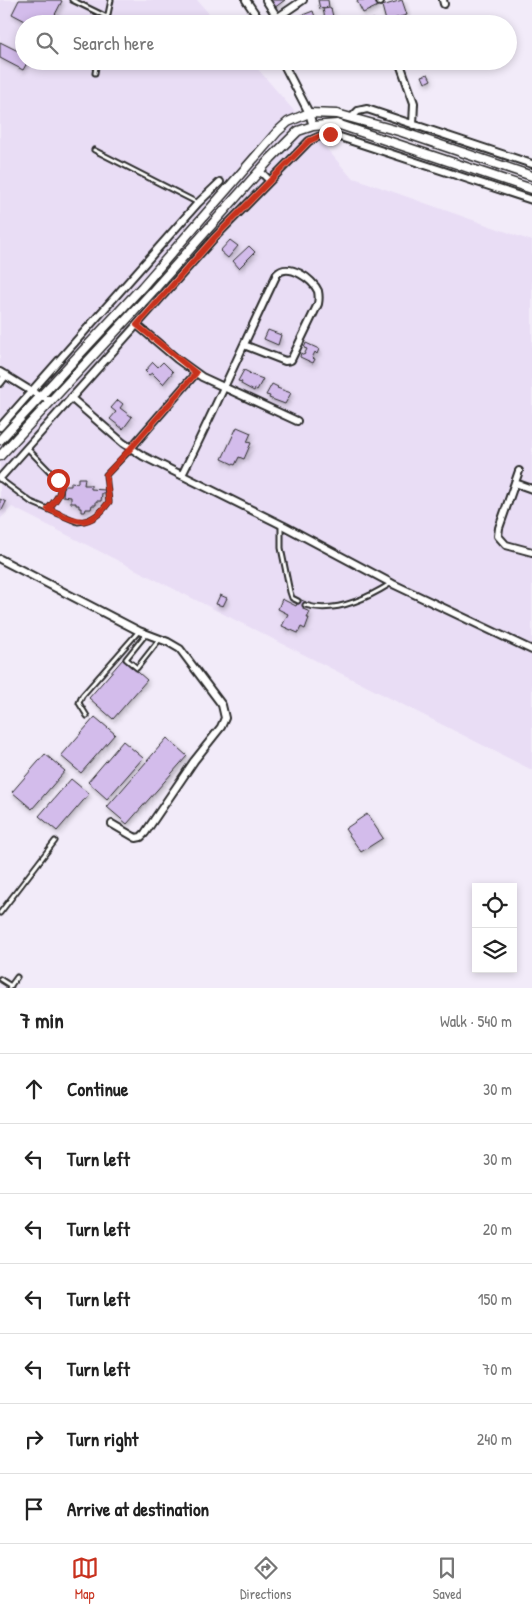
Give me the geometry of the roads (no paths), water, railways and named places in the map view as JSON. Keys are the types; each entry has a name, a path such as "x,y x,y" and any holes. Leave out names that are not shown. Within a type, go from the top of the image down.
{"street":[{"path":"246,0 256,15"},
{"path":"266,0 277,15"},
{"path":"281,15 303,0"},
{"path":"286,70 313,126"},
{"path":"402,70 414,103 413,124"},
{"path":"351,118 358,112 367,109 532,164"},
{"path":"0,427 36,394 142,287 277,132 288,122 308,113 337,114 402,132 532,176"},
{"path":"0,456 298,131 324,124 337,124 532,189"},
{"path":"0,479 215,237 309,141 330,134 532,200"},
{"path":"260,171 270,181"},
{"path":"0,440 36,394 198,203 220,182"},
{"path":"182,475 225,389 244,346 277,274 280,271 293,270 315,286 319,297 318,304 291,360 285,360 244,346"},
{"path":"137,325 196,373 225,389 297,421"},
{"path":"131,448 196,373"},
{"path":"0,383 3,374 36,394 51,400"},
{"path":"71,398 131,448 281,524 390,583 532,650"},
{"path":"519,471 499,528 498,536 506,544 532,552"},
{"path":"515,483 532,489"},
{"path":"0,559 180,649 222,705 225,718 221,727 194,761 145,833 141,837 136,838 112,824"}],"lane":[{"path":"72,0 103,15"},
{"path":"107,15 111,0"},
{"path":"94,150 198,203"},
{"path":"27,448 60,484 61,490 57,499 48,509"},
{"path":"0,479 31,502 78,522 86,522 103,511 109,502 106,475 131,448"},
{"path":"281,524 281,548 290,592 292,598 298,602"},
{"path":"305,605 322,608 343,605 370,596 390,583"},
{"path":"143,632 126,659 137,668 159,640"},
{"path":"87,716 80,703 82,696 143,632"},
{"path":"0,913 55,841"},
{"path":"0,979 10,987 17,978"}]}
